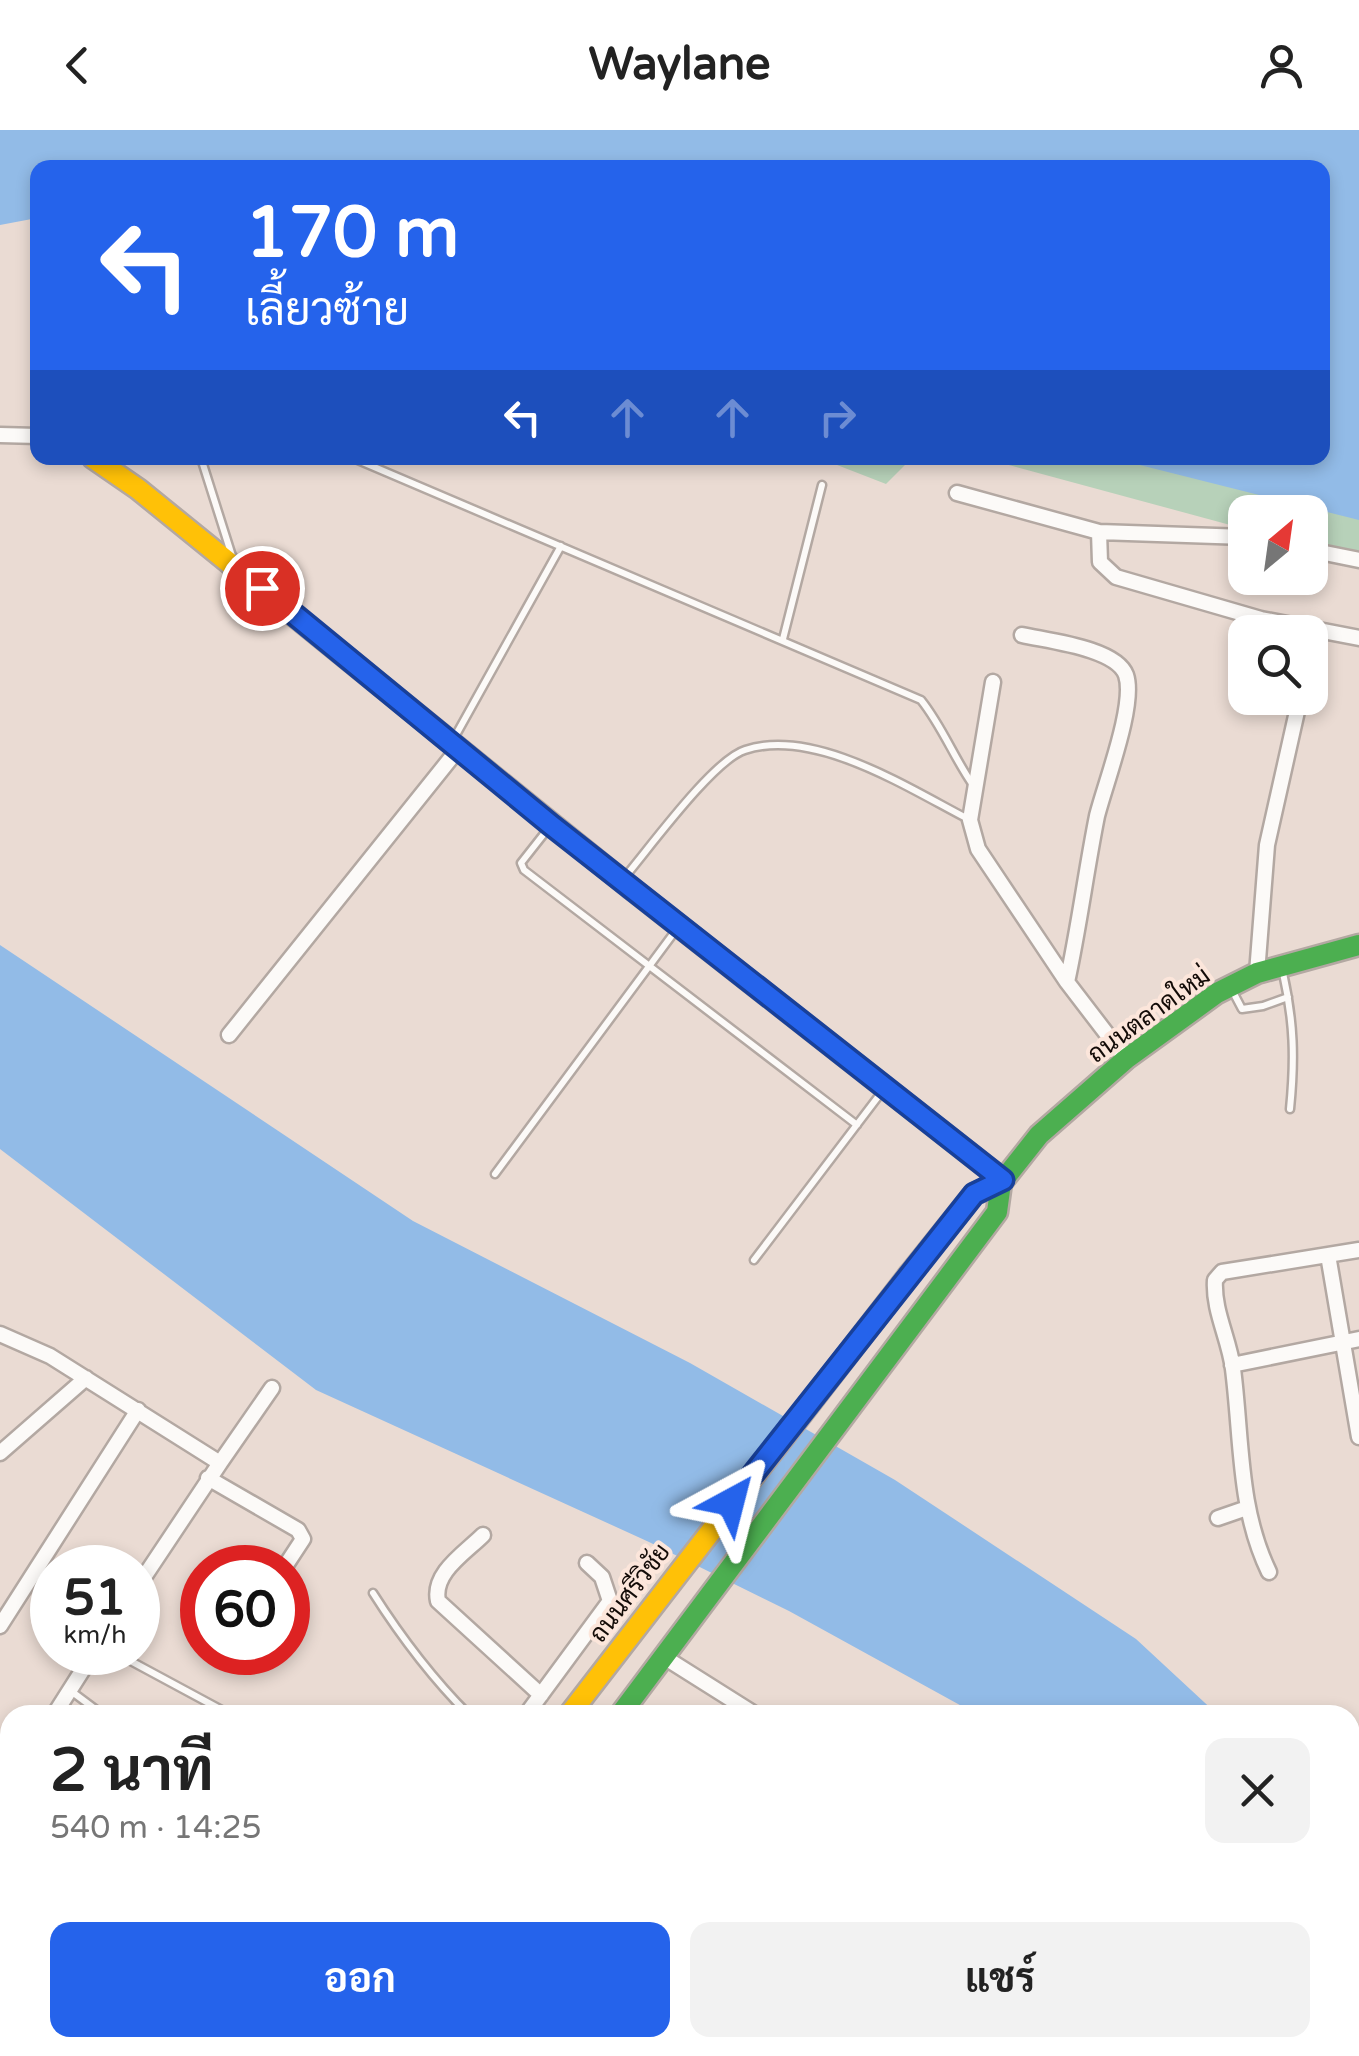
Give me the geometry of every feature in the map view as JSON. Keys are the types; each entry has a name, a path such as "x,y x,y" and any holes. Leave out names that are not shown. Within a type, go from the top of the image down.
{"main road":[{"path":"104,465 138,488 551,825 1002,1182 997,1212 628,1705"},
{"name":"ถนนตลาดใหม่","path":"1002,1182 1039,1135 1126,1058 1230,986 1282,966 1359,945"},
{"name":"ถนนศรีวิชัย","path":"576,1705 842,1358 974,1194 1002,1182"}],"street":[{"path":"0,435 30,436"},
{"path":"956,493 1099,532 1228,536"},
{"path":"1099,532 1100,562 1116,577 1256,615"},
{"path":"1328,554 1359,560"},
{"path":"1328,633 1359,638"},
{"path":"1022,635 1100,653 1116,662 1126,674 1128,700 1098,817 1067,982"},
{"path":"994,682 970,820 978,848 1067,982 1126,1058"},
{"path":"1257,974 1267,845 1296,715"},
{"path":"229,1035 455,745"},
{"path":"1269,1572 1254,1542 1247,1508 1232,1365 1214,1296 1214,1280 1222,1272 1359,1250"},
{"path":"1328,1255 1351,1341 1359,1437"},
{"path":"0,1334 50,1356 220,1463"},
{"path":"1232,1365 1351,1341"},
{"path":"0,1453 86,1378"},
{"path":"160,1552 272,1388"},
{"path":"0,1626 5,1609 138,1410"},
{"path":"208,1478 298,1530 303,1539 299,1545"},
{"path":"1218,1518 1247,1508"},
{"path":"484,1535 440,1578 438,1601 540,1696"},
{"path":"533,1705 610,1601 602,1577 588,1563"},
{"path":"664,1657 740,1705"},
{"path":"60,1705 79,1675"}],"lane":[{"path":"202,465 236,567"},
{"path":"369,465 921,700 974,786"},
{"path":"782,639 822,485"},
{"path":"455,745 560,546"},
{"path":"623,879 722,764 743,750 780,746 834,753 970,820"},
{"path":"551,825 521,863 524,870 857,1126"},
{"path":"495,1174 680,925"},
{"path":"1282,966 1296,1055 1290,1109"},
{"path":"1230,986 1242,1009 1288,997"},
{"path":"754,1260 885,1088"},
{"path":"373,1593 459,1705"},
{"path":"157,1675 212,1705"},
{"path":"70,1690 89,1705"}],"green space":[{"path":"837,465 905,465 886,484"},
{"path":"1009,465 1209,465 1359,498 1359,555 1328,549 1328,495 1228,495 1228,524"}],"water":[{"path":"0,130 1359,130 1359,520 1328,512 1328,495 1259,495 1140,465 1330,465 1330,160 30,160 30,219 0,225"},
{"path":"0,945 413,1221 690,1363 895,1480 1136,1639 1207,1705 960,1705 789,1611 649,1542 316,1390 0,1149"}],"traffic: fast":[{"path":"632,889 1003,1180"},
{"path":"909,1275 974,1194 1001,1183 1039,1135 1126,1059 1217,993 1257,973 1359,945"},
{"path":"627,1705 997,1212 1001,1183"}],"traffic: slow":[{"path":"103,465 138,489 632,889"},
{"path":"577,1705 909,1275"}],"route":[{"path":"262,588 551,825 1003,1180 974,1194 731,1502"}]}
